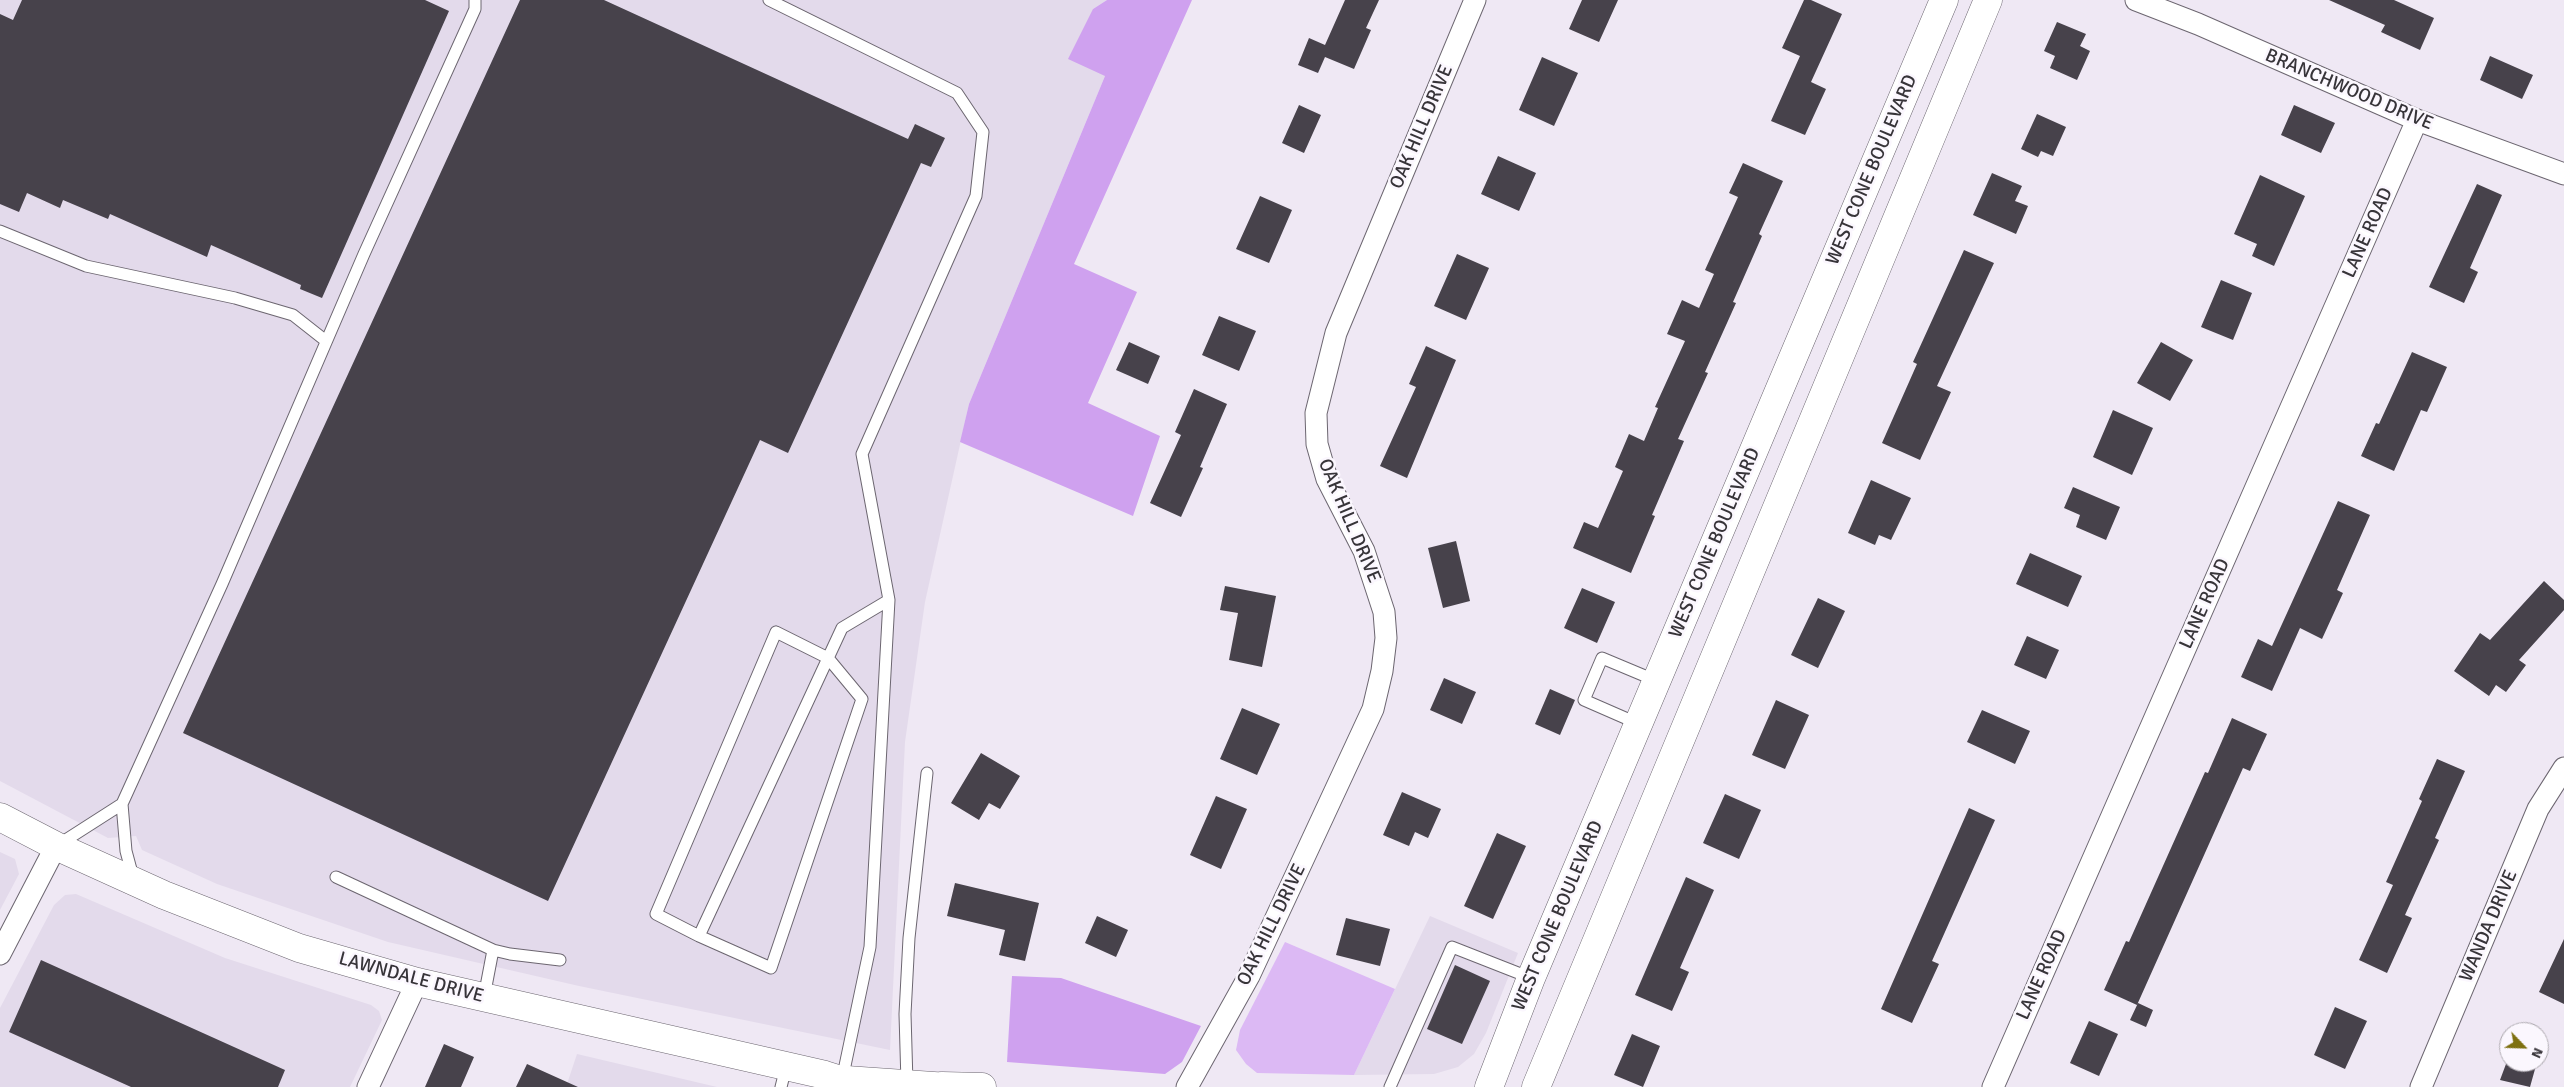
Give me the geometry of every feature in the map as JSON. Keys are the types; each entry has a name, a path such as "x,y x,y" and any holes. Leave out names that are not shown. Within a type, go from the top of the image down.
{"main road":[{"name":"WEST CONE BOULEVARD","path":"1489,1087 1531,978 1944,0"},
{"path":"1536,1087 1988,0"},
{"name":"LAWNDALE DRIVE","path":"0,817 56,846 135,881 299,948 417,982 783,1077 838,1082 982,1087"}],"street":[{"name":"OAK HILL DRIVE","path":"1187,1087 1249,976 1373,709 1382,671 1386,638 1384,612 1364,551 1327,479 1317,444 1316,413 1336,334 1475,0"},
{"name":"BRANCHWOOD DRIVE","path":"2136,0 2198,24 2417,120 2564,174"},
{"name":"LANE ROAD","path":"1993,1087 2417,120"},
{"name":"WANDA DRIVE","path":"2421,1087 2538,808 2564,768"},
{"path":"0,954 56,846"},
{"path":"368,1087 417,982"}],"lane":[{"path":"135,881 126,851 122,804 222,584 326,342 475,9 475,0"},
{"path":"769,0 957,93 983,132 976,196 862,454 889,600 870,947 838,1082"},
{"path":"0,231 86,266 235,298 293,315 326,342"},
{"path":"699,936 842,628 889,600"},
{"path":"776,632 828,658 862,699 771,968 699,936 656,914 776,632"},
{"path":"1639,724 1584,700 1602,658 1657,681"},
{"path":"907,1084 904,1014 909,938 927,773"},
{"path":"56,846 122,804"},
{"path":"336,877 493,950 560,960"},
{"path":"1390,1087 1452,947 1531,978"},
{"path":"484,998 493,950"}],"shaded area":[{"path":"0,0 1107,0 1093,9 1105,76 969,404 925,602 905,742 890,1050 579,986 388,942 217,884 142,850 136,836 108,838 0,781"},
{"path":"1107,0 1192,0 1074,264 1137,292 1088,403 1160,436 1133,516 960,442 969,404 1105,76 1068,59 1093,9"},
{"path":"0,852 15,859 19,874 0,910"},
{"path":"76,894 225,958 371,1005 379,1011 382,1020 350,1087 0,1087 0,1008 54,905 65,895"},
{"path":"1430,916 1518,953 1486,1033 1474,1054 1458,1067 1434,1074 1354,1075"},
{"path":"1285,942 1395,989 1354,1075 1257,1073 1246,1064 1236,1050 1240,1030"},
{"path":"1012,976 1061,978 1201,1026 1182,1062 1165,1074 1007,1062"},
{"path":"577,1054 717,1087 566,1087"}],"building":[{"path":"22,0 425,0 449,11 322,298 300,289 301,285 211,245 207,257 110,214 108,219 63,200 60,208 27,193 19,212 0,204 0,14 13,20"},
{"path":"520,0 604,0 908,139 915,124 945,138 931,167 921,163 788,453 760,440 548,901 183,733"},
{"path":"1345,0 1379,0 1366,28 1371,30 1354,69 1325,57 1318,73 1298,65 1309,38 1325,45"},
{"path":"1582,0 1618,0 1599,42 1569,29"},
{"path":"1804,0 1811,0 1842,14 1811,82 1826,89 1805,135 1771,121 1800,56 1782,48"},
{"path":"2329,0 2394,0 2434,18 2420,50 2381,32 2385,25"},
{"path":"2057,22 2086,34 2080,46 2090,51 2077,80 2050,68 2055,56 2044,51"},
{"path":"2490,56 2533,75 2522,99 2480,80"},
{"path":"1542,57 1578,73 1554,126 1519,110"},
{"path":"1299,105 1321,115 1304,153 1282,143"},
{"path":"2294,105 2335,123 2321,153 2281,135"},
{"path":"2037,114 2066,127 2053,156 2041,151 2038,157 2021,149"},
{"path":"1498,156 1536,173 1519,211 1481,194"},
{"path":"1743,163 1783,181 1759,234 1762,236 1733,302 1736,303 1705,372 1708,373 1678,439 1684,441 1652,515 1655,516 1631,573 1573,548 1584,522 1598,528 1623,471 1615,467 1629,434 1644,441 1658,408 1655,407 1685,341 1667,334 1682,300 1699,308 1714,274 1705,270 1738,197 1729,193"},
{"path":"1992,173 2022,186 2015,201 2028,206 2016,234 1973,215"},
{"path":"2260,175 2305,196 2274,266 2252,256 2257,244 2234,234"},
{"path":"2477,184 2502,195 2470,268 2478,272 2464,303 2429,287"},
{"path":"1260,196 1292,210 1269,263 1236,249"},
{"path":"1964,250 1994,263 1937,386 1951,392 1920,460 1882,443 1917,364 1913,362"},
{"path":"1457,254 1489,268 1466,320 1434,306"},
{"path":"2221,280 2252,293 2233,340 2201,327"},
{"path":"1219,316 1256,331 1239,371 1202,355"},
{"path":"1129,342 1160,356 1148,384 1116,370"},
{"path":"2161,342 2193,360 2170,401 2137,383"},
{"path":"1426,346 1456,360 1407,478 1380,466 1416,387 1409,384"},
{"path":"2412,352 2447,367 2427,412 2421,410 2394,471 2361,456 2376,423 2379,424"},
{"path":"1194,389 1227,404 1200,467 1203,468 1181,517 1150,503 1181,435 1175,432"},
{"path":"2113,410 2153,428 2132,475 2093,457"},
{"path":"1871,480 1911,498 1891,540 1879,535 1875,545 1848,533"},
{"path":"2073,487 2120,507 2106,540 2076,527 2080,515 2064,508"},
{"path":"2338,501 2370,515 2337,590 2343,593 2322,639 2300,628 2272,691 2241,677 2258,639 2272,646"},
{"path":"1456,541 1470,601 1443,608 1428,548"},
{"path":"2030,553 2082,576 2068,607 2016,584"},
{"path":"2544,581 2564,600 2564,610 2519,660 2526,665 2506,692 2496,685 2489,696 2454,671 2480,633 2490,640"},
{"path":"1225,586 1276,596 1262,667 1229,660 1238,613 1220,610"},
{"path":"1582,588 1615,602 1597,643 1564,628"},
{"path":"1818,598 1845,611 1818,668 1791,655"},
{"path":"2027,636 2059,650 2046,679 2014,665"},
{"path":"1444,678 1476,692 1462,724 1430,710"},
{"path":"1550,689 1575,700 1560,735 1535,724"},
{"path":"1776,700 1809,715 1785,769 1752,755"},
{"path":"1242,708 1280,724 1257,775 1220,759"},
{"path":"1982,710 2030,731 2015,764 1967,742"},
{"path":"2232,718 2267,734 2250,771 2243,768 2137,1005 2104,990 2126,941 2129,942 2205,772 2208,773"},
{"path":"981,753 1020,776 1000,809 989,803 979,820 951,803"},
{"path":"2437,759 2465,771 2435,838 2439,840 2405,915 2412,918 2387,973 2359,960 2393,885 2386,882 2422,801 2419,799"},
{"path":"1402,792 1441,809 1428,838 1415,832 1409,846 1383,835"},
{"path":"1725,794 1761,810 1739,859 1703,843"},
{"path":"1216,796 1247,809 1221,869 1190,855"},
{"path":"1969,808 1995,820 1932,961 1939,964 1912,1023 1881,1009"},
{"path":"1497,833 1526,846 1493,919 1464,906"},
{"path":"1686,877 1714,890 1680,968 1689,972 1672,1011 1635,995"},
{"path":"955,883 1039,903 1025,961 999,955 1005,930 947,916"},
{"path":"1097,916 1128,930 1116,957 1085,943"},
{"path":"1346,918 1390,929 1380,966 1336,955"},
{"path":"2564,939 2564,1004 2539,992"},
{"path":"41,960 285,1070 278,1087 131,1087 9,1032"},
{"path":"1455,965 1490,981 1462,1044 1427,1029"},
{"path":"2138,1003 2153,1010 2146,1027 2130,1020"},
{"path":"2335,1007 2367,1021 2345,1069 2314,1055"},
{"path":"2089,1021 2118,1034 2099,1076 2070,1063"},
{"path":"1632,1034 1660,1046 1643,1087 1614,1075"},
{"path":"444,1044 474,1057 461,1087 425,1087"},
{"path":"527,1064 578,1087 516,1087"},
{"path":"2503,1072 2534,1072 2530,1087 2500,1080"}]}
